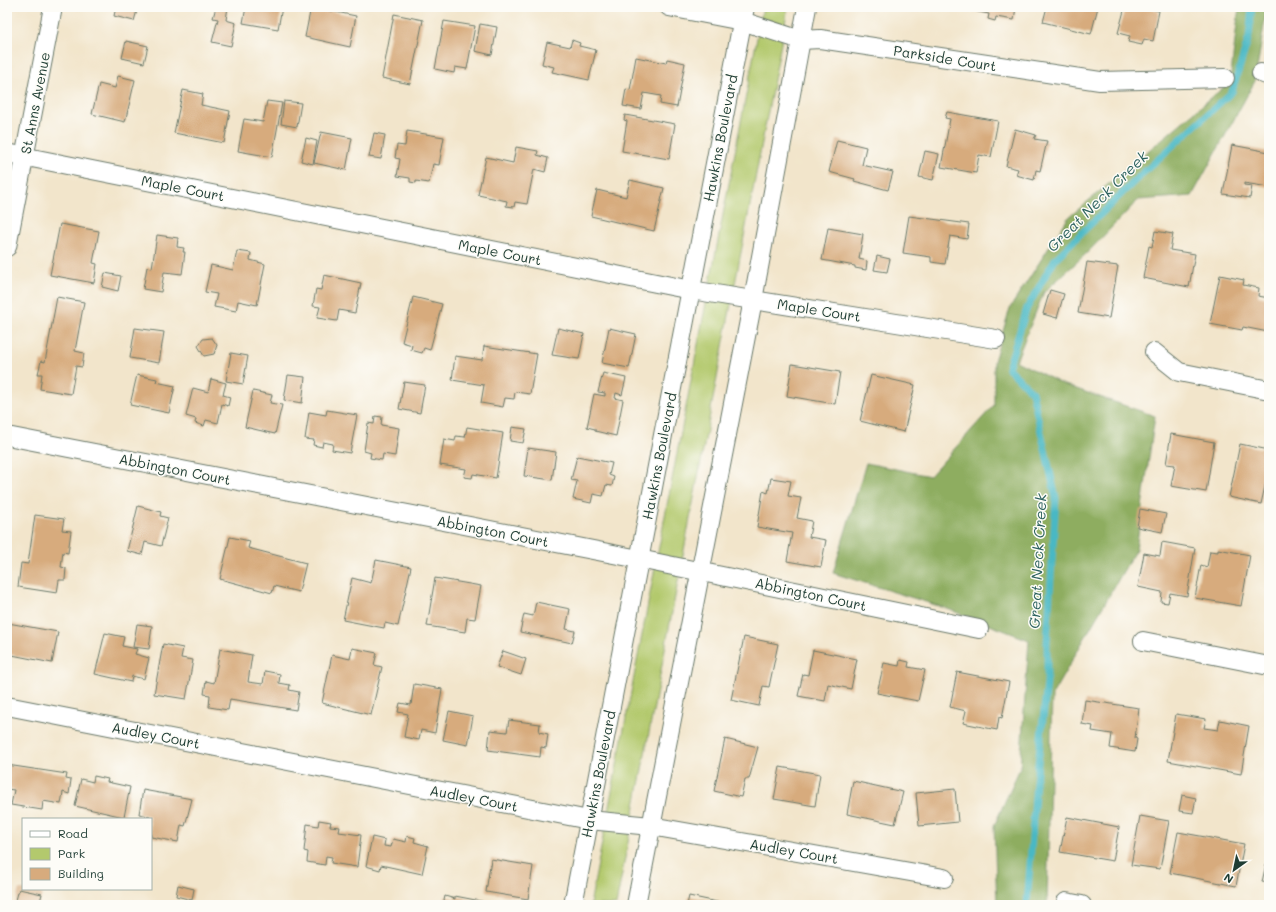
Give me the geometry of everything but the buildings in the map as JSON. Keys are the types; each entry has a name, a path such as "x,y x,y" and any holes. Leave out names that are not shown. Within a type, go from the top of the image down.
{"street":[{"name":"St Anns Avenue","path":"7,247 53,7"},
{"name":"Parkside Court","path":"669,7 744,14 801,40 820,40 1100,81 1225,78"},
{"path":"636,905 753,300 807,7"},
{"name":"Hawkins Boulevard","path":"573,905 744,14"},
{"name":"Maple Court","path":"7,153 691,290 996,339"},
{"path":"1154,352 1179,372 1269,390"},
{"name":"Abbington Court","path":"7,436 639,559 979,629"},
{"path":"1143,641 1269,666"},
{"name":"Audley Court","path":"7,706 589,820 651,826 944,878"}],"green space":[{"path":"763,7 788,7 616,905 590,905"},
{"path":"1239,7 1267,7 1255,81 1192,196 1138,200 1088,252 1044,292 1016,361 1062,384 1155,416 1136,549 1052,695 1047,905 997,905 994,826 1020,768 1029,640 945,608 833,573 866,463 930,476 994,405 994,361 1010,308 1068,218 1230,82"}],"waterway":[{"name":"Great Neck Creek","path":"1027,905 1036,781 1047,683 1047,643 1056,498 1032,392 1008,368 1027,308 1055,259 1145,171 1232,92 1249,37 1252,7"}]}
